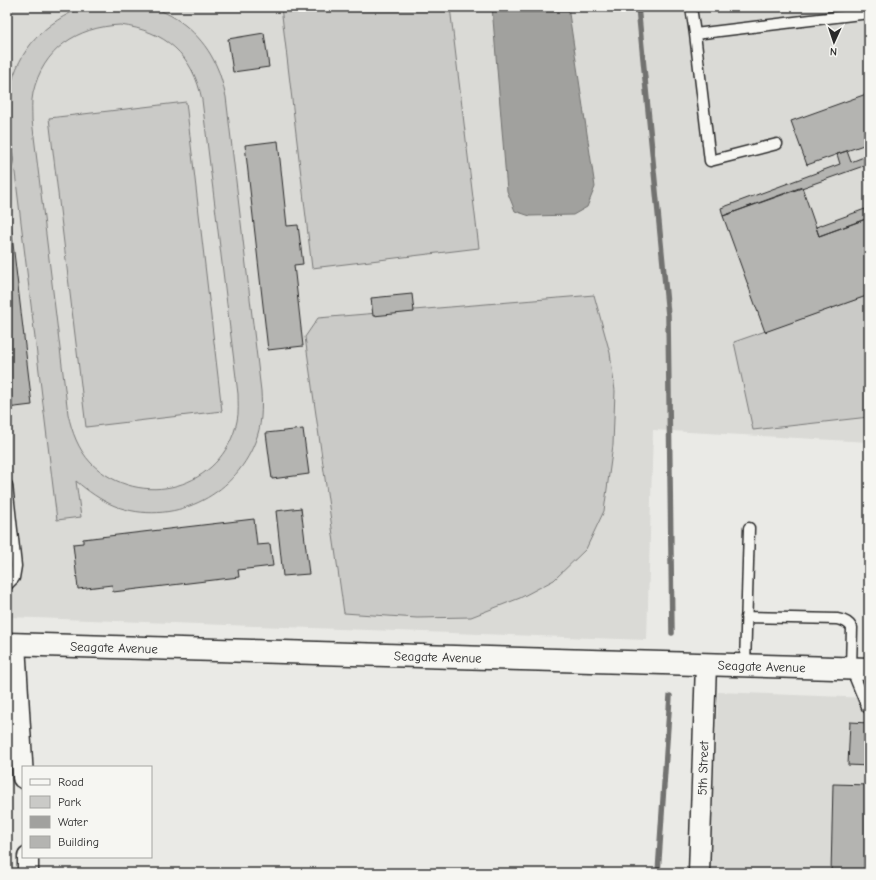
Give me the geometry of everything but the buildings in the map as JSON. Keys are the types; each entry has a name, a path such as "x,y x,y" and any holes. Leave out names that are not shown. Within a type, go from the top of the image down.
{"street":[{"name":"Seagate Avenue","path":"11,644 860,668"},
{"path":"11,644 22,767"},
{"name":"5th Street","path":"699,873 706,664"},
{"path":"28,858 28,873"}],"lane":[{"path":"691,7 710,160 777,144"},
{"path":"695,34 869,13"},
{"path":"7,485 16,566 14,578 7,585"},
{"path":"745,665 749,528"},
{"path":"746,617 837,618 850,624 867,708 869,709"}],"shaded area":[{"path":"7,7 869,7 869,442 653,430 647,640 7,617"},
{"path":"869,553 869,644 865,644"},
{"path":"718,692 869,698 869,873 709,873"}],"green space":[{"path":"84,7 150,7 171,16 189,29 205,46 218,69 226,97 261,391 261,417 259,430 255,442 245,461 232,478 216,492 198,502 178,509 158,513 136,512 115,506 94,495 76,481 81,517 57,520 8,106 14,75 27,49 46,29 70,13","holes":["120,25 151,33 175,48 192,70 198,84 202,100 238,394 237,421 229,444 215,463 198,477 177,486 155,489 133,486 111,478 86,458 71,427 68,414 32,120 32,96 38,78 45,64 64,43 90,30 104,27"]},
{"path":"281,7 450,7 479,248 312,268"},
{"path":"186,102 222,411 86,427 49,118"},
{"path":"594,295 610,353 615,391 613,445 604,511 586,549 554,580 520,598 471,617 417,618 344,613 305,337 318,318"},
{"path":"869,295 869,417 753,430 734,342"}],"water":[{"path":"492,7 568,7 595,187 587,207 573,215 530,216 515,211 507,191"}],"waterway":[{"path":"638,7 668,315 672,633"},
{"path":"658,873 670,696"}]}
